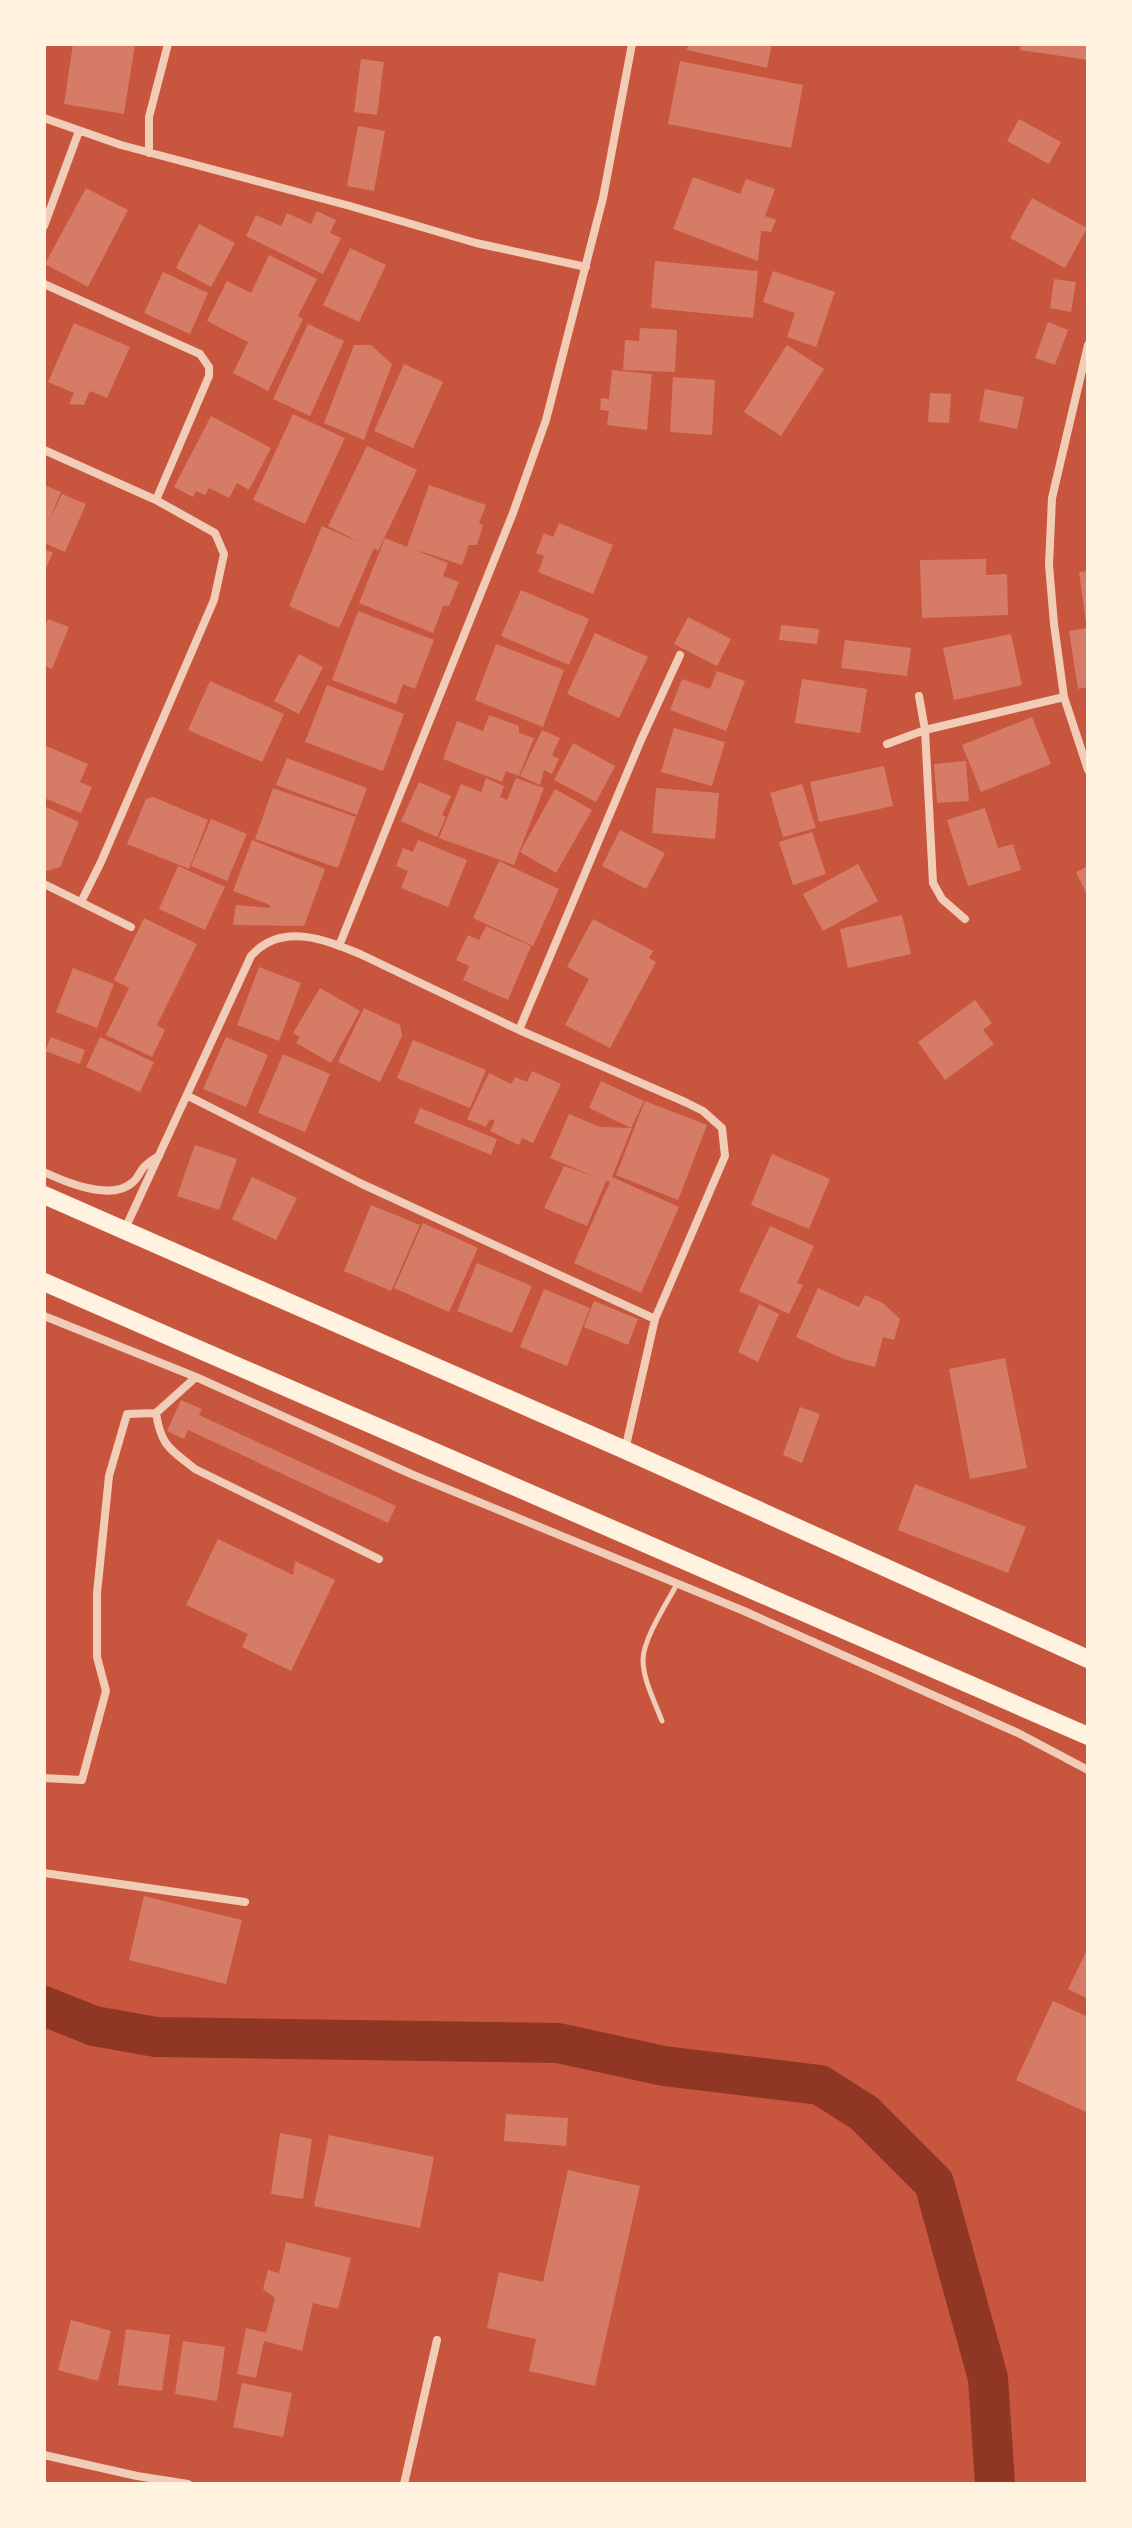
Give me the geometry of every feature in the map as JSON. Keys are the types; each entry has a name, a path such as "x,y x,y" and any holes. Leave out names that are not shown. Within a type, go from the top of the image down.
{"highway":[{"path":"44,1195 625,1450 1088,1659"},
{"path":"44,1282 1088,1736"}],"street":[{"path":"149,153 149,117 168,44"},
{"path":"339,946 513,513 546,420 603,198 632,44"},
{"path":"44,118 149,153 476,243 586,267"},
{"path":"44,226 79,131"},
{"path":"44,284 200,354 207,361 209,376 156,500"},
{"path":"1088,345 1052,498 1049,565 1064,697 1088,770"},
{"path":"44,450 156,500 215,533 224,554 214,600 81,902"},
{"path":"519,1030 680,655"},
{"path":"919,696 925,730 933,883 942,899 965,919"},
{"path":"887,744 925,730 1064,697"},
{"path":"44,884 131,927"},
{"path":"124,1232 251,956 274,937 294,935 339,946 519,1030 685,1102 703,1111 722,1128 725,1156 655,1319 625,1450"},
{"path":"188,1096 362,1184 655,1319"},
{"path":"44,1172 67,1183 97,1190 118,1189 133,1184 143,1168 160,1155"},
{"path":"44,1316 196,1377 411,1474 677,1584 1018,1733 1088,1770"},
{"path":"44,1778 82,1780 106,1691 97,1657 97,1593 109,1476 127,1414 156,1413 196,1377"},
{"path":"156,1413 160,1437 195,1469 379,1559"},
{"path":"44,1873 245,1902"},
{"path":"404,2484 437,2340"},
{"path":"44,2455 188,2484"}],"lane":[{"path":"662,1721 646,1679 644,1650 677,1584"}],"building":[{"path":"73,44 135,44 124,114 64,104"},
{"path":"688,44 772,44 767,68 687,50"},
{"path":"1021,44 1088,44 1088,60 1020,50"},
{"path":"361,59 384,62 377,115 354,112"},
{"path":"680,61 803,85 791,148 668,124"},
{"path":"1019,119 1061,142 1049,164 1007,141"},
{"path":"358,126 385,131 374,191 347,186"},
{"path":"693,177 740,194 746,179 775,189 765,216 776,220 771,232 761,231 758,261 673,229"},
{"path":"86,188 128,210 88,287 45,264"},
{"path":"1032,198 1087,228 1065,268 1010,238"},
{"path":"317,211 336,220 330,233 341,238 323,274 246,236 256,215 281,226 287,213 311,224"},
{"path":"199,224 235,243 211,287 176,268"},
{"path":"350,248 386,265 359,322 323,305"},
{"path":"269,255 317,279 298,316 303,319 268,391 233,373 248,342 207,321 227,281 251,293"},
{"path":"655,261 758,271 753,318 651,308"},
{"path":"773,271 835,292 816,347 787,337 795,313 763,302"},
{"path":"163,272 208,293 190,334 144,313"},
{"path":"1054,279 1076,282 1071,312 1050,308"},
{"path":"1048,322 1068,330 1055,365 1035,358"},
{"path":"74,323 130,347 107,398 90,391 84,405 69,404 74,393 48,382"},
{"path":"308,324 344,341 310,416 273,399"},
{"path":"640,328 677,330 675,372 623,370 625,340 639,341"},
{"path":"354,345 371,345 392,364 364,440 324,423"},
{"path":"787,345 824,369 781,436 744,412"},
{"path":"404,364 443,382 413,448 374,431"},
{"path":"612,370 652,374 647,430 607,425 609,411 600,410 601,398 609,399"},
{"path":"673,377 715,380 712,435 670,432"},
{"path":"985,389 1024,397 1017,429 979,421"},
{"path":"930,393 951,394 949,423 928,422"},
{"path":"293,414 345,438 305,524 253,500"},
{"path":"211,416 271,448 249,490 237,483 229,498 209,488 205,495 196,491 193,497 174,487"},
{"path":"367,446 417,470 378,551 374,548 339,628 289,606 322,526 359,542 328,526"},
{"path":"44,485 61,492 47,525 62,494 86,504 65,552 44,543"},
{"path":"429,485 486,505 479,523 483,525 477,545 469,545 462,565 411,548 448,563 443,576 459,582 449,606 443,606 433,633 359,603 385,538 407,547"},
{"path":"559,523 613,545 593,594 538,572 544,556 536,553 544,533 553,537"},
{"path":"44,549 53,553 44,572"},
{"path":"986,559 986,575 1007,574 1008,615 922,618 920,560"},
{"path":"1088,571 1088,622 1086,623 1079,572"},
{"path":"521,590 589,619 569,665 501,636"},
{"path":"358,611 434,640 415,689 403,684 396,704 332,680"},
{"path":"688,617 731,639 717,666 674,644"},
{"path":"48,619 69,627 52,669 44,666 44,629"},
{"path":"781,625 819,629 817,644 779,640"},
{"path":"1088,628 1088,687 1078,689 1069,631"},
{"path":"595,633 648,657 619,718 567,694"},
{"path":"1011,634 1022,685 954,700 943,648"},
{"path":"845,640 911,648 907,676 841,668"},
{"path":"496,644 564,670 543,727 475,700"},
{"path":"299,654 323,667 299,714 274,701"},
{"path":"717,671 745,681 726,731 670,710 682,679 710,689"},
{"path":"802,679 867,689 860,733 795,723"},
{"path":"210,681 284,714 262,762 188,730"},
{"path":"327,685 404,714 383,771 305,742"},
{"path":"489,715 519,726 519,733 534,738 519,776 506,771 502,782 443,759 457,721 483,731"},
{"path":"1032,717 1051,764 981,792 962,745"},
{"path":"674,728 725,742 712,786 661,772"},
{"path":"542,730 560,738 552,755 559,759 552,774 544,770 540,785 520,776"},
{"path":"573,743 615,766 596,802 554,780"},
{"path":"44,745 88,764 80,782 92,787 81,813 44,798"},
{"path":"287,758 367,788 357,815 276,785"},
{"path":"966,761 969,801 937,803 934,764"},
{"path":"884,766 893,806 819,822 810,782"},
{"path":"486,778 504,786 500,797 507,800 516,778 544,788 514,865 439,838 461,784 481,792"},
{"path":"419,782 451,796 437,837 401,821"},
{"path":"802,784 816,828 783,837 770,793"},
{"path":"273,788 356,817 338,868 255,839"},
{"path":"656,788 719,793 715,839 652,833"},
{"path":"555,789 592,810 556,873 520,852"},
{"path":"153,797 208,820 189,869 127,844 146,799"},
{"path":"44,806 79,822 60,867 47,871 44,870"},
{"path":"985,808 998,848 1013,844 1021,870 968,886 947,820"},
{"path":"211,819 247,834 227,881 191,866"},
{"path":"620,830 665,853 646,889 602,866"},
{"path":"812,832 826,874 793,885 779,842"},
{"path":"252,840 325,869 304,926 233,925 236,905 270,908 270,905 233,891"},
{"path":"418,840 467,860 448,907 401,888 408,871 396,866 403,848 413,852"},
{"path":"499,861 559,889 533,946 473,918"},
{"path":"858,864 878,901 823,931 803,894"},
{"path":"178,866 225,887 205,930 159,909"},
{"path":"1088,866 1088,897 1076,872"},
{"path":"902,915 911,954 848,968 840,929"},
{"path":"144,918 197,944 157,1025 165,1030 152,1057 106,1035 129,988 114,980"},
{"path":"593,919 653,951 649,958 656,962 610,1048 565,1025 589,979 567,967"},
{"path":"486,926 531,946 508,1000 463,980 469,966 456,960 468,935 479,940"},
{"path":"259,967 301,983 279,1041 237,1025"},
{"path":"73,968 114,984 97,1028 56,1012"},
{"path":"320,988 360,1011 331,1063 296,1043 300,1037 293,1033"},
{"path":"975,1000 992,1023 983,1030 994,1044 945,1080 918,1042"},
{"path":"364,1008 400,1025 402,1036 380,1082 338,1062"},
{"path":"51,1037 85,1050 80,1064 45,1051"},
{"path":"100,1037 154,1062 140,1092 86,1067"},
{"path":"226,1037 268,1055 246,1107 203,1089"},
{"path":"413,1040 486,1070 470,1108 397,1078"},
{"path":"283,1054 330,1074 305,1132 258,1113"},
{"path":"532,1071 561,1084 533,1143 522,1138 519,1145 490,1131 495,1121 490,1119 486,1127 467,1119 489,1073 511,1084 515,1077 527,1082"},
{"path":"601,1081 644,1101 631,1128 589,1108"},
{"path":"645,1101 707,1125 678,1200 616,1175"},
{"path":"420,1108 497,1139 491,1155 414,1123"},
{"path":"569,1114 600,1127 632,1128 612,1177 679,1207 641,1293 574,1263 610,1182 606,1181 587,1226 544,1208 564,1166 596,1177 550,1158"},
{"path":"195,1145 237,1159 219,1210 177,1196"},
{"path":"772,1154 830,1179 809,1229 751,1205"},
{"path":"252,1177 297,1198 276,1240 232,1219"},
{"path":"371,1205 420,1225 391,1291 344,1271"},
{"path":"423,1223 478,1248 449,1312 394,1288"},
{"path":"770,1226 814,1246 797,1283 803,1285 789,1314 739,1291"},
{"path":"477,1263 532,1286 512,1333 457,1311"},
{"path":"818,1288 859,1307 865,1295 883,1303 900,1319 894,1340 883,1337 875,1367 844,1359 796,1337"},
{"path":"544,1289 590,1308 567,1366 520,1347"},
{"path":"594,1301 638,1319 628,1345 584,1327"},
{"path":"759,1304 779,1314 758,1362 738,1352"},
{"path":"1005,1358 1027,1468 970,1479 949,1369"},
{"path":"181,1400 202,1409 199,1415 396,1506 388,1523 188,1430 184,1439 167,1431"},
{"path":"800,1407 820,1414 802,1463 783,1455"},
{"path":"915,1484 1026,1527 1008,1573 898,1530"},
{"path":"218,1539 293,1575 295,1561 335,1580 291,1671 242,1647 248,1634 186,1605"},
{"path":"144,1896 242,1920 226,1984 129,1960"},
{"path":"1088,1948 1088,1999 1068,1989"},
{"path":"1053,2001 1088,2017 1088,2113 1016,2080"},
{"path":"506,2114 568,2118 566,2146 504,2141"},
{"path":"280,2133 312,2139 303,2199 271,2194"},
{"path":"329,2135 434,2157 420,2228 314,2206"},
{"path":"568,2170 640,2186 595,2386 529,2371 536,2339 487,2328 499,2272 543,2282"},
{"path":"286,2242 351,2258 338,2309 313,2303 302,2351 264,2341 256,2378 237,2374 246,2328 266,2333 275,2298 263,2289 268,2270 279,2273"},
{"path":"71,2320 111,2331 98,2381 58,2370"},
{"path":"126,2329 170,2335 162,2391 118,2385"},
{"path":"183,2341 225,2347 217,2401 175,2394"},
{"path":"242,2383 292,2393 283,2437 233,2427"}],"waterway":[{"path":"44,2006 94,2026 156,2037 558,2043 664,2066 820,2085 864,2113 934,2183 988,2378 995,2484"}]}
